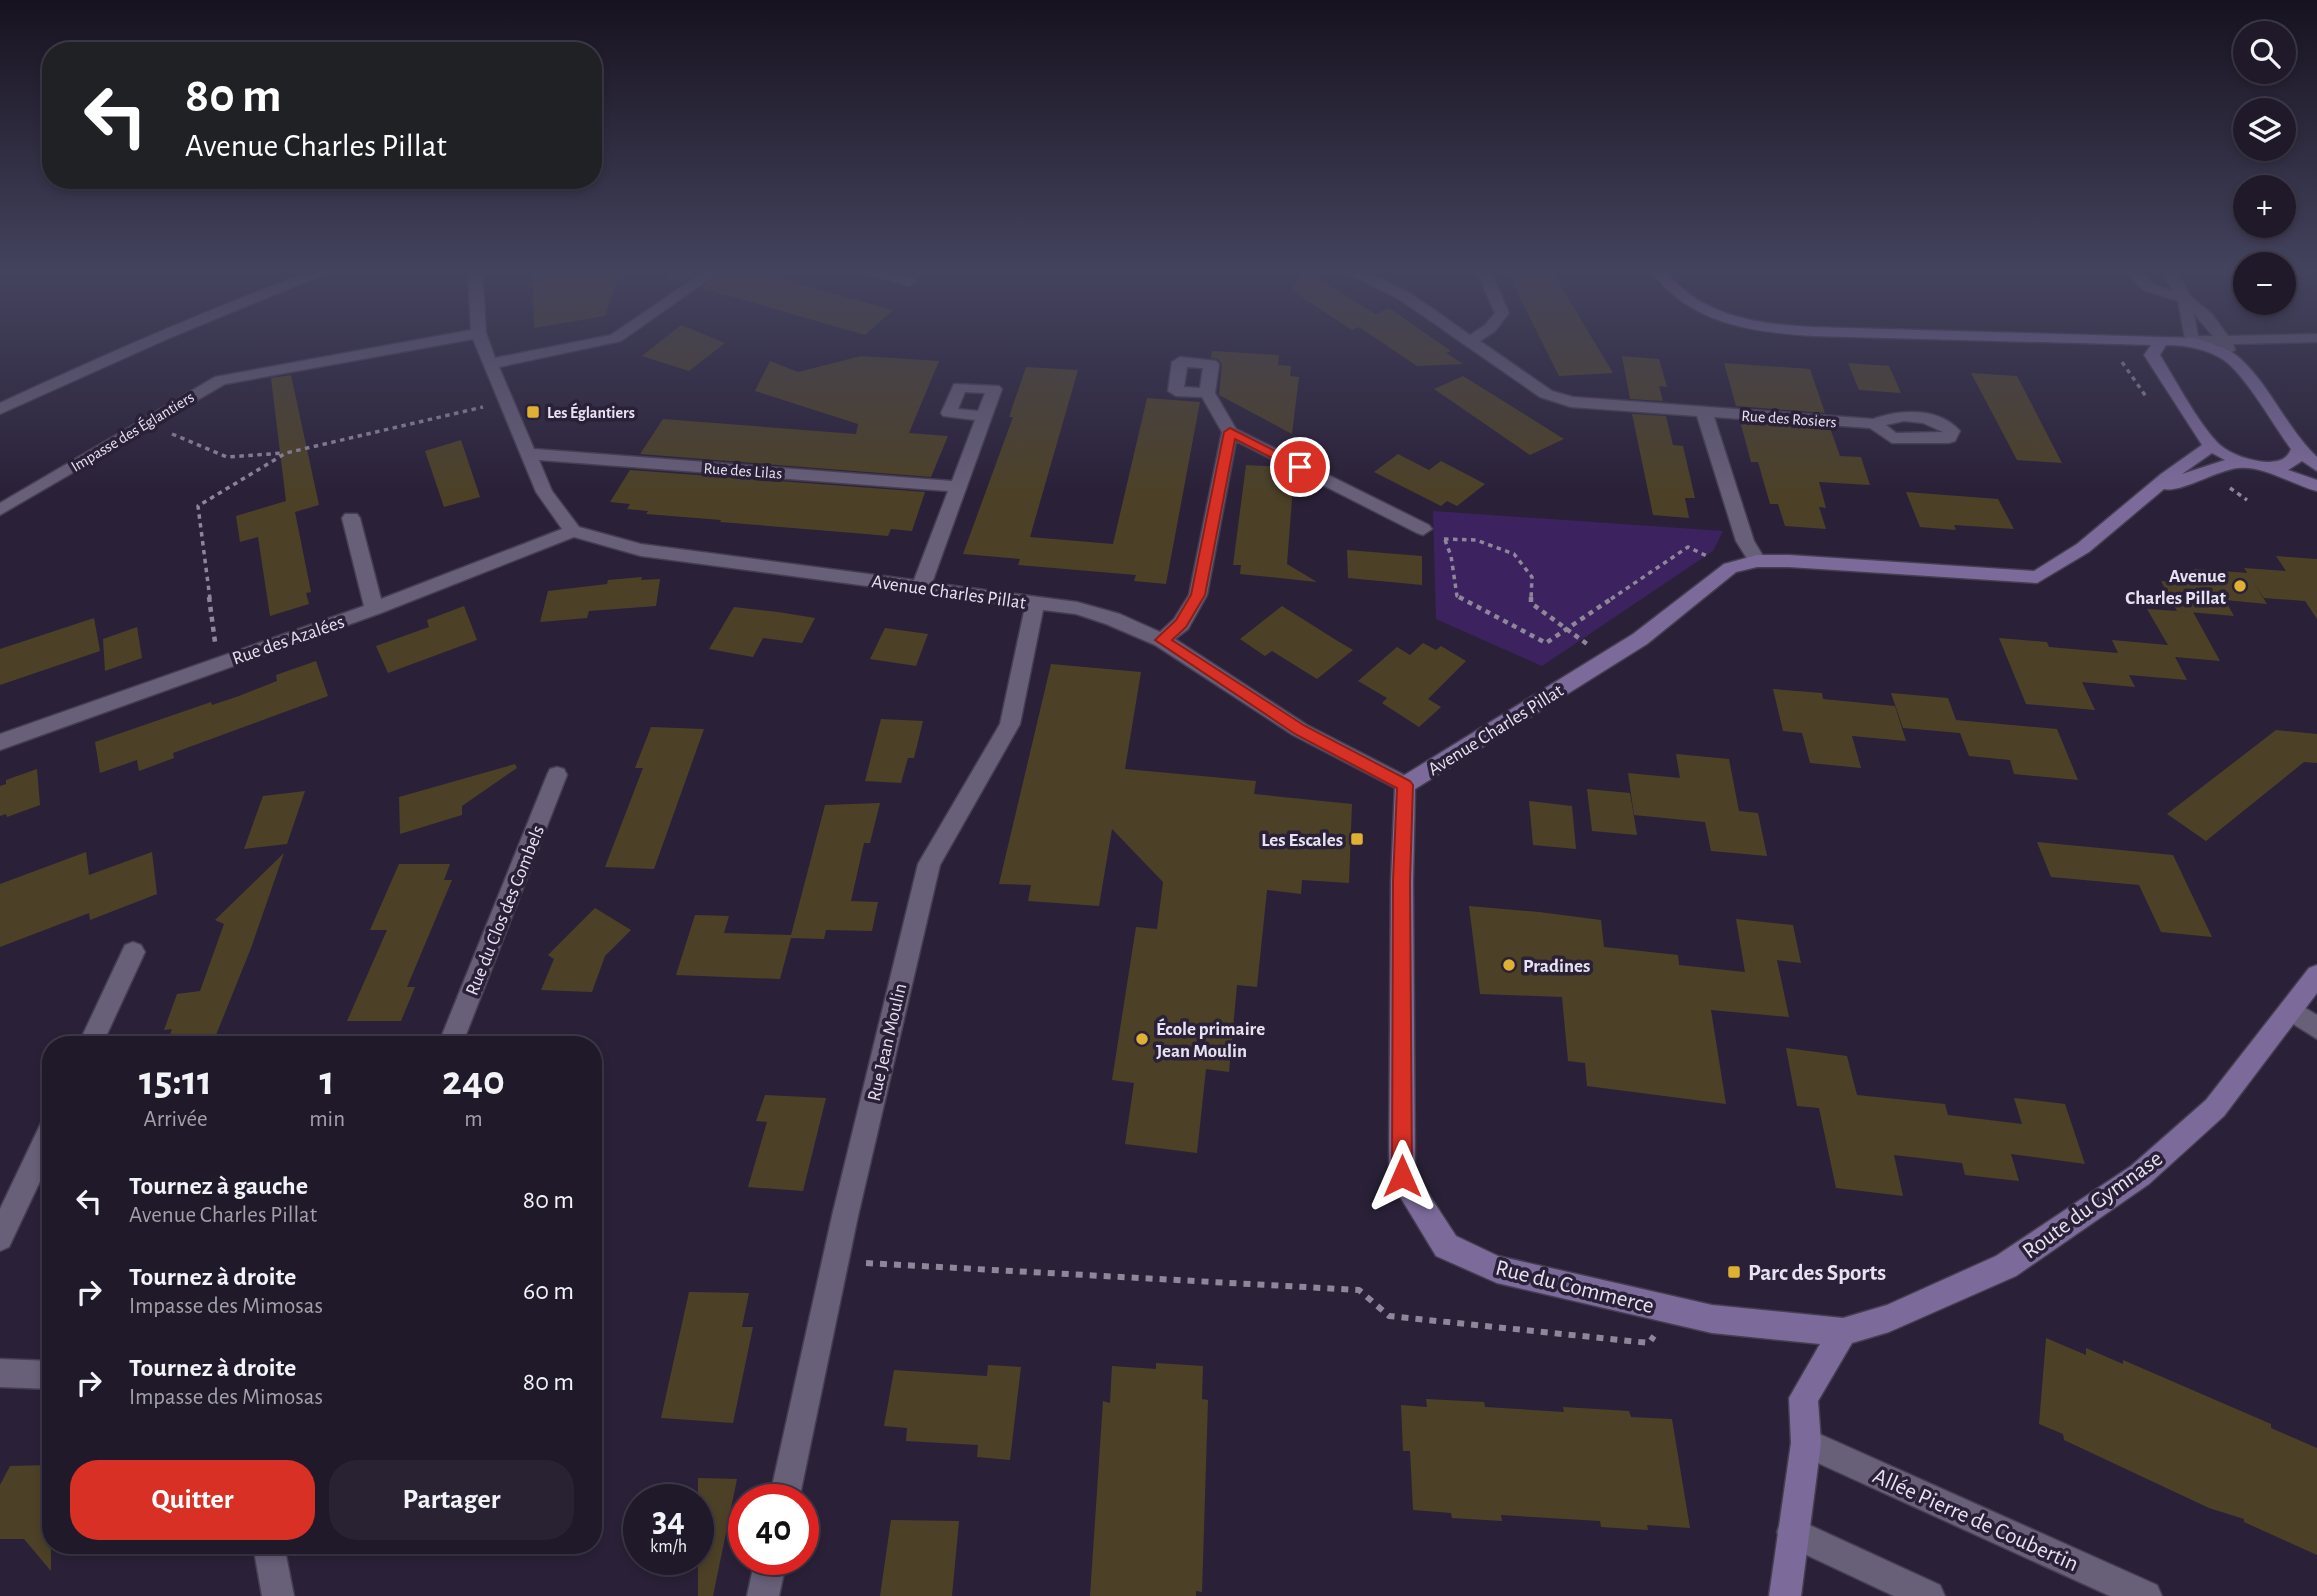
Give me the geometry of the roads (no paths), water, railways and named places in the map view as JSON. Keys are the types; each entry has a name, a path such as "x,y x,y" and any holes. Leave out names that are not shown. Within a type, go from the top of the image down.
{"street":[{"path":"0,409 140,344"},
{"name":"Impasse des Églantiers","path":"0,510 220,380 416,344"},
{"path":"483,344 544,492 573,531"},
{"path":"489,364 584,344"},
{"name":"Rue des Rosiers","path":"1475,344 1546,394 1571,402 1874,424"},
{"path":"2132,344 2152,355 2211,446 2240,462 2265,467 2317,486"},
{"path":"2152,355 2159,344"},
{"path":"2206,344 2226,349 2249,344"},
{"path":"2223,344 2299,449 2317,466"},
{"path":"1207,393 1230,432 1423,529"},
{"path":"1704,412 1745,541 1757,561"},
{"path":"921,587 984,416"},
{"path":"1162,640 1181,624 1198,595 1230,432"},
{"name":"Avenue Charles Pillat","path":"573,531 641,550 1077,608 1162,640 1300,730 1405,785 1640,639 1730,568 1757,561 1866,565 2037,578 2056,568 2151,494 2190,459 2211,446"},
{"path":"2265,467 2284,466 2295,459 2299,449"},
{"name":"Rue des Lilas","path":"529,454 958,487"},
{"path":"2151,494 2206,470 2240,462"},
{"path":"351,517 374,609"},
{"name":"Rue des Azalées","path":"0,742 374,609 573,531"},
{"name":"Rue Jean Moulin","path":"787,1484 834,1261 929,864 1010,724 1035,602"},
{"name":"Rue du Clos des Combels","path":"454,1036 557,775"},
{"name":"Rue du Commerce","path":"1405,785 1402,881 1402,1176 1446,1246 1497,1269 1675,1311 1712,1319 1843,1332"},
{"path":"94,1036 133,952"},
{"name":"Route du Gymnase","path":"1843,1332 1889,1318 2006,1266 2140,1175 2215,1108 2317,975"},
{"path":"2290,1010 2317,1028"},
{"path":"0,1238 42,1148"},
{"path":"1784,1596 1806,1443 1803,1398 1843,1332"},
{"path":"0,1373 42,1375"},
{"name":"Allée Pierre de Coubertin","path":"1806,1443 2146,1596"},
{"path":"1792,1532 1929,1596"},
{"path":"270,1554 278,1596"},
{"path":"763,1596 768,1575"}],"place":[{"name":"Les Églantiers","path":"533,412"},
{"name":"Avenue Charles Pillat","path":"2240,586"},
{"name":"Les Escales","path":"1357,839"},
{"name":"Pradines","path":"1509,965"},
{"name":"École primaire Jean Moulin","path":"1142,1039"},
{"name":"Parc des Sports","path":"1734,1272"}]}
